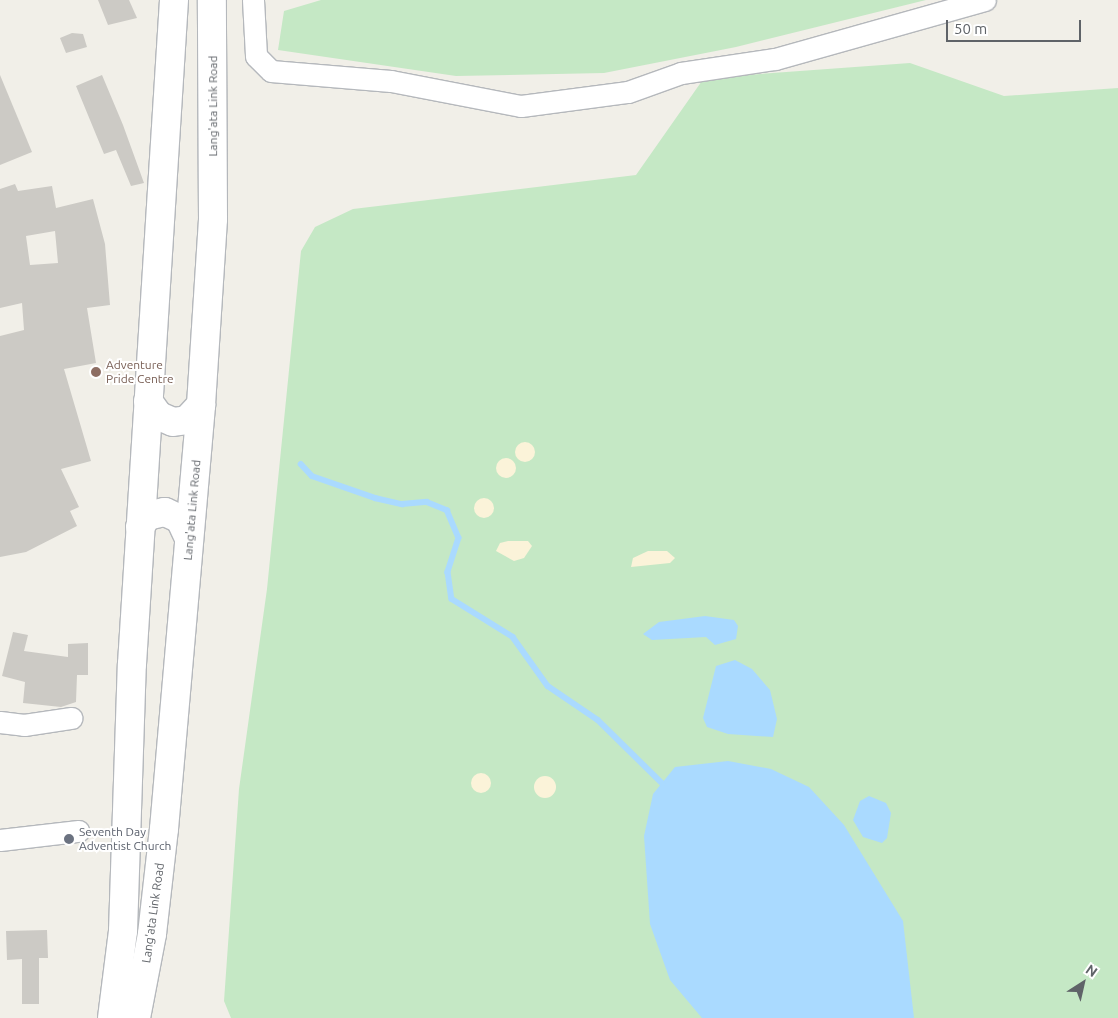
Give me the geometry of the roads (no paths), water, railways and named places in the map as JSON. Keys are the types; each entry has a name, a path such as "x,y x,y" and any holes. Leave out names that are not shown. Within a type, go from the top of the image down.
{"main road":[{"path":"112,1018 123,931 140,527 174,0"},
{"name":"Lang'ata Link Road","path":"136,1018 163,838 201,405 213,219 212,0"},
{"path":"148,401 158,416 173,422 187,420 201,405"},
{"path":"140,527 147,516 165,512 180,519 189,538"}],"street":[{"path":"253,0 256,56 271,71 391,81 522,106 628,92 681,73 776,59 985,0"},
{"path":"0,722 24,725 71,718"},
{"path":"0,840 78,831"}],"water":[{"path":"705,616 734,620 738,626 736,639 715,645 706,637 652,640 643,634 659,622"},
{"path":"735,660 752,669 770,690 777,719 773,737 728,734 707,727 703,718 716,666"},
{"path":"728,761 771,769 809,787 844,825 903,921 914,1018 702,1018 670,980 650,924 644,836 653,794 675,767"},
{"path":"869,796 886,803 891,813 887,838 882,843 863,837 853,820 860,801"}],"waterway":[{"path":"301,464 312,476 375,498 402,504 427,502 447,510 459,538 448,572 452,599 513,637 548,686 598,720 662,783"}],"place":[{"name":"Adventure Pride Centre","path":"96,372"},
{"name":"Seventh Day Adventist Church","path":"69,839"}]}
